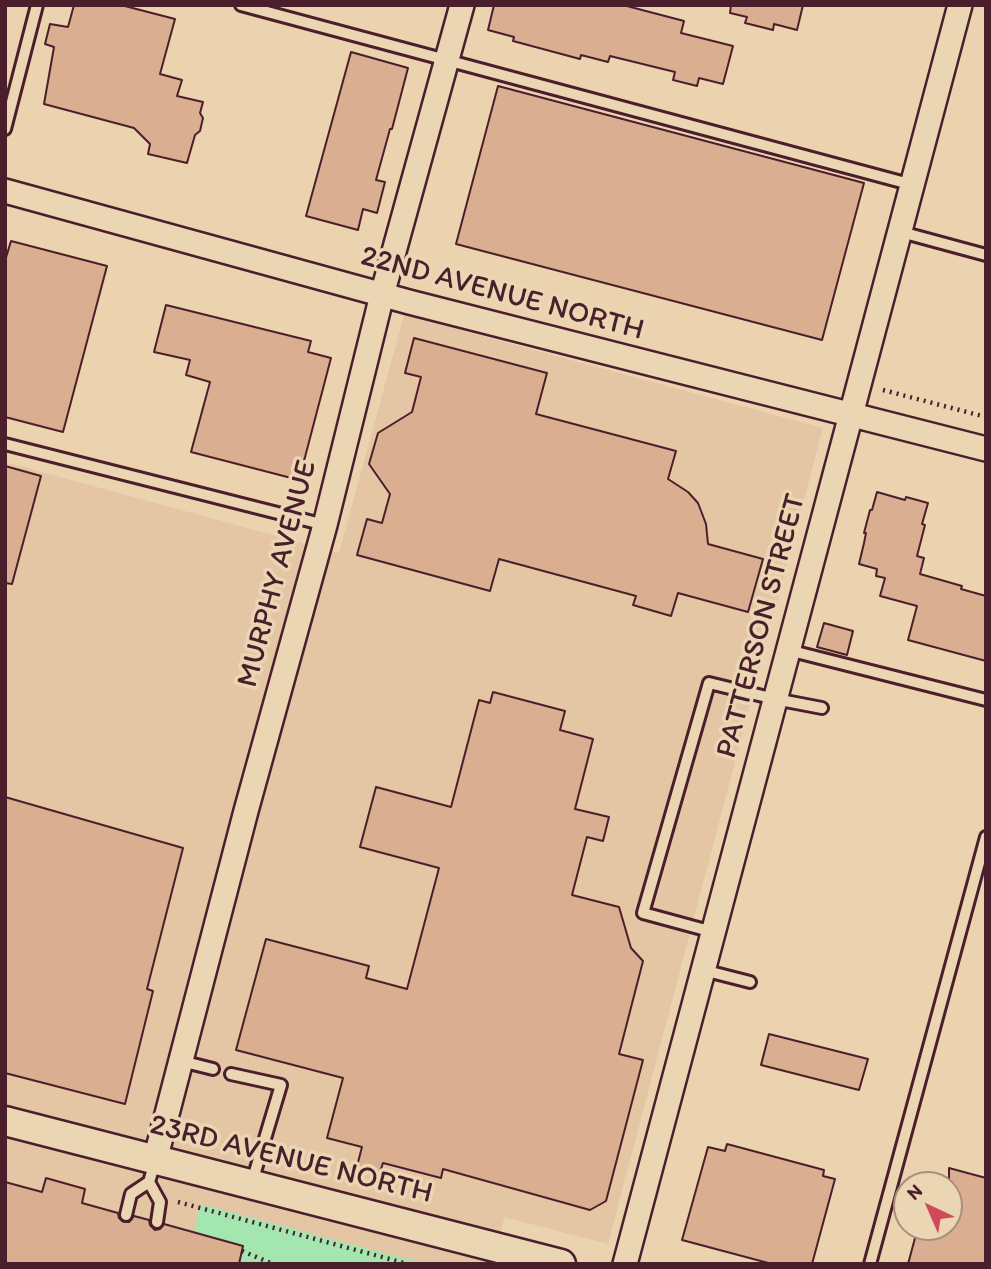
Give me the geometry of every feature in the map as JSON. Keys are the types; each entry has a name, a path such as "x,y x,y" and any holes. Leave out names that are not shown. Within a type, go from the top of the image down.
{"street":[{"name":"MURPHY AVENUE","path":"152,1171 246,811 325,525 382,295 462,5"},
{"name":"PATTERSON STREET","path":"625,1264 960,5"},
{"name":"22ND AVENUE NORTH","path":"5,191 382,295 986,449"},
{"name":"23RD AVENUE NORTH","path":"5,1121 152,1171 251,1184 514,1258 558,1263"}],"lane":[{"path":"5,130 37,5"},
{"path":"242,5 913,185"},
{"path":"901,232 986,255"},
{"path":"5,444 325,525"},
{"path":"788,650 986,700"},
{"path":"713,932 643,912 709,683 822,708"},
{"path":"870,1264 986,837"},
{"path":"703,970 750,982"},
{"path":"181,1061 213,1069"},
{"path":"231,1074 281,1085 251,1184"},
{"path":"126,1215 131,1194 152,1171"},
{"path":"152,1171 160,1202 157,1222"}],"path":[{"path":"883,390 986,417"},
{"path":"177,1202 408,1264"},
{"path":"242,1251 273,1264"}],"shaded area":[{"path":"404,315 823,428 608,1244 504,1217 494,1264 5,1264 5,462 339,553"}],"green space":[{"path":"200,1204 425,1264 239,1264 242,1246 194,1234"}],"building":[{"path":"74,5 121,5 175,19 160,74 182,80 177,96 203,102 200,131 195,135 187,163 148,154 150,144 134,128 44,104 54,47 45,44 50,24 68,27"},
{"path":"494,5 623,5 684,21 681,33 733,46 723,84 699,78 697,86 673,80 675,72 610,56 608,62 581,55 580,59 513,41 514,37 488,30"},
{"path":"731,5 803,5 797,30 774,24 773,30 745,23 747,17 730,13"},
{"path":"351,52 408,68 376,180 385,182 377,213 363,209 358,230 306,216"},
{"path":"498,86 864,183 822,340 456,244"},
{"path":"11,241 107,266 63,432 5,417 5,261"},
{"path":"166,305 311,341 308,352 331,358 299,480 191,452 210,382 186,375 190,360 154,352"},
{"path":"414,338 547,373 536,414 676,451 668,479 688,492 698,503 706,524 708,544 763,559 748,612 678,593 671,616 633,605 636,596 499,559 490,591 357,555 367,519 382,523 390,494 369,464 378,433 412,412 421,377 405,373"},
{"path":"5,466 41,476 12,584 5,583"},
{"path":"877,492 928,503 917,556 924,558 920,574 986,596 986,661 908,640 917,606 880,596 885,578 876,576 877,569 859,564 864,533"},
{"path":"824,623 853,631 847,655 817,647"},
{"path":"493,692 565,711 560,730 593,739 575,809 609,817 603,841 587,837 572,895 619,907 631,948 643,961 619,1054 643,1060 606,1201 590,1210 443,1169 441,1178 383,1163 380,1172 357,1166 362,1147 327,1138 343,1078 236,1050 266,939 369,966 366,978 407,989 439,868 360,847 376,787 451,807 479,700 490,703"},
{"path":"5,797 183,848 147,989 153,991 125,1104 5,1073"},
{"path":"769,1034 868,1059 859,1090 761,1065"},
{"path":"727,1144 824,1170 823,1176 835,1179 812,1264 772,1264 682,1240 708,1147 725,1151"},
{"path":"963,1172 986,1178 986,1264 908,1264 914,1241 963,1241"},
{"path":"46,1178 85,1189 82,1203 118,1213 124,1222 129,1222 134,1216 149,1220 155,1230 164,1224 243,1246 239,1264 5,1264 5,1182 42,1192"}]}
